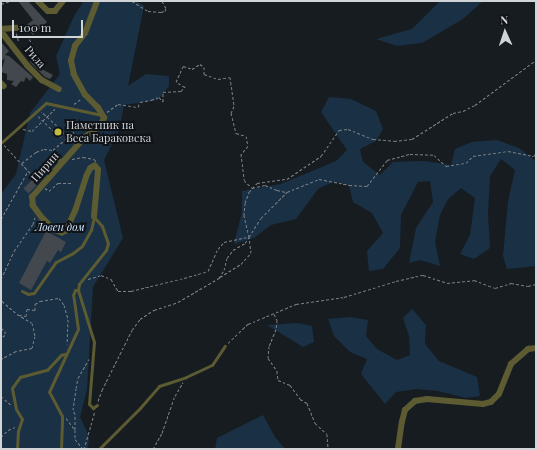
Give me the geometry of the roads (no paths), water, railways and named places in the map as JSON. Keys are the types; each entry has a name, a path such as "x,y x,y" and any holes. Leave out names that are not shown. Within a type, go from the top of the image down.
{"street":[{"path":"38,1 48,11 55,11 62,1"},
{"path":"97,1 85,32 75,46 71,61 74,75 85,95 104,115"},
{"path":"1,29 17,30"},
{"name":"Рила","path":"1,34 4,35 28,66 42,80 59,89"},
{"name":"Пирин","path":"94,217 97,168 91,168 86,176 76,210 66,231 62,233 54,230 37,212 33,206 32,197 84,138 100,126 104,115"},
{"path":"398,449 405,410 415,401 427,399 483,404 491,402 499,394 511,364 528,349 536,348"}],"lane":[{"path":"2,142 17,127 46,103 69,109 104,115"},
{"path":"36,180 54,160 65,159"},
{"path":"61,449 62,416 50,392 65,354 78,328 73,296 75,290 78,290 82,280 106,250 108,243 102,226 94,217"},
{"path":"22,291 28,294 34,293 56,262 74,253 82,246 91,230 94,217"},
{"path":"78,290 94,342 89,404 93,408 97,405"},
{"path":"99,449 140,408 159,386 186,377 212,365 225,346"},
{"path":"17,449 18,431 22,419 16,409 12,388 20,377 47,370 61,355 65,354"}],"place":[{"name":"Паметник на Веса Бараковска","path":"58,132"}],"park label":[{"name":"Ловен дом","path":"60,227"}]}
